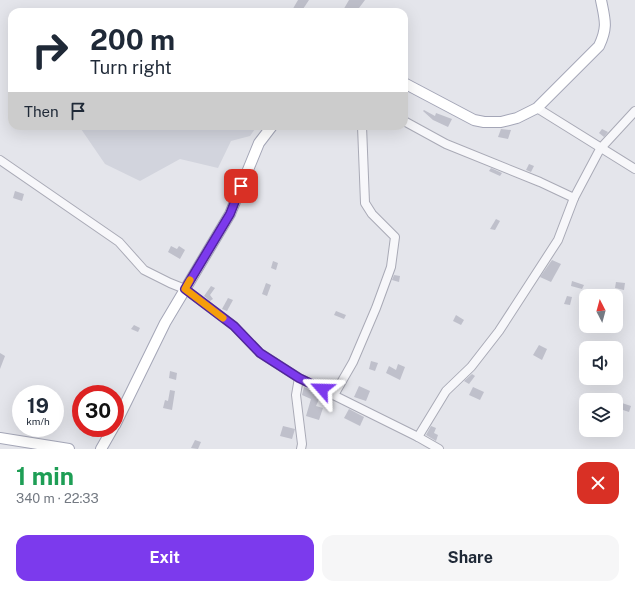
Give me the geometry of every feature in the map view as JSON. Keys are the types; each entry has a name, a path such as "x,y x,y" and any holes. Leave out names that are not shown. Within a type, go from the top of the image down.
{"main road":[{"path":"408,85 474,120 484,122 502,122 517,118 537,108 599,46 605,34 606,24 601,0"},
{"path":"124,407 165,324 230,214 259,143 269,130"},
{"path":"101,449 108,437"},
{"path":"0,438 69,449"}],"street":[{"path":"537,108 585,137 600,149 635,169"},
{"path":"418,437 446,391 471,366 499,331 542,262 558,240 574,198 600,149 635,111"},
{"path":"408,123 446,144 540,182 574,198"},
{"path":"334,395 353,362 378,301 391,267 395,237 372,214 365,203 362,130"},
{"path":"0,160 118,242 144,270 185,289 234,326 260,353 299,378 418,437 439,449"},
{"path":"299,378 296,395 302,444 301,449"}],"shaded area":[{"path":"82,130 254,130 250,136 231,141 218,168 180,159 140,181 105,164"}],"building":[{"path":"298,0 309,0 304,8 293,8"},
{"path":"349,0 365,0 359,8 344,8"},
{"path":"424,110 435,116 436,113 452,119 448,127 433,120 423,111"},
{"path":"501,129 511,130 508,139 498,137"},
{"path":"602,129 608,132 604,137 599,133"},
{"path":"529,164 534,166 531,172 526,170"},
{"path":"491,168 502,173 500,176 489,171"},
{"path":"15,191 24,194 22,201 13,198"},
{"path":"496,219 500,221 495,230 490,229"},
{"path":"171,246 177,249 179,246 185,250 180,259 168,252"},
{"path":"552,260 561,264 551,282 540,277"},
{"path":"273,261 278,263 276,270 271,268"},
{"path":"394,275 400,276 399,282 392,280"},
{"path":"572,281 584,285 582,289 571,286"},
{"path":"616,282 625,283 624,290 615,288"},
{"path":"266,283 271,285 267,296 262,294"},
{"path":"211,286 215,288 210,295 213,299 210,301 204,296"},
{"path":"567,296 572,297 570,305 564,304"},
{"path":"228,298 233,300 227,311 222,309"},
{"path":"336,311 346,315 344,319 334,315"},
{"path":"456,315 464,320 461,325 453,321"},
{"path":"134,325 140,328 138,332 131,329"},
{"path":"539,345 547,349 542,360 533,355"},
{"path":"0,353 5,356 0,369"},
{"path":"371,361 378,363 375,371 369,369"},
{"path":"398,364 405,367 400,380 386,373 389,366 396,370"},
{"path":"170,371 177,373 176,380 169,378"},
{"path":"472,374 475,376 469,384 464,381"},
{"path":"359,386 370,391 366,401 354,397"},
{"path":"304,387 321,395 316,406 323,408 319,420 306,416 311,399 302,395"},
{"path":"473,387 484,392 480,400 469,395"},
{"path":"170,390 175,391 172,410 163,408 165,400 168,401"},
{"path":"623,403 631,406 629,412 623,410"},
{"path":"349,409 364,417 360,426 344,418"},
{"path":"283,426 295,429 292,439 280,436"},
{"path":"431,426 436,428 434,433 438,435 436,441 426,435"},
{"path":"195,440 201,442 198,449 191,448"}],"slow traffic":[{"path":"190,280 185,289 223,318"}],"route":[{"path":"241,186 230,214 185,289 234,326 260,353 299,378 322,389"}]}
